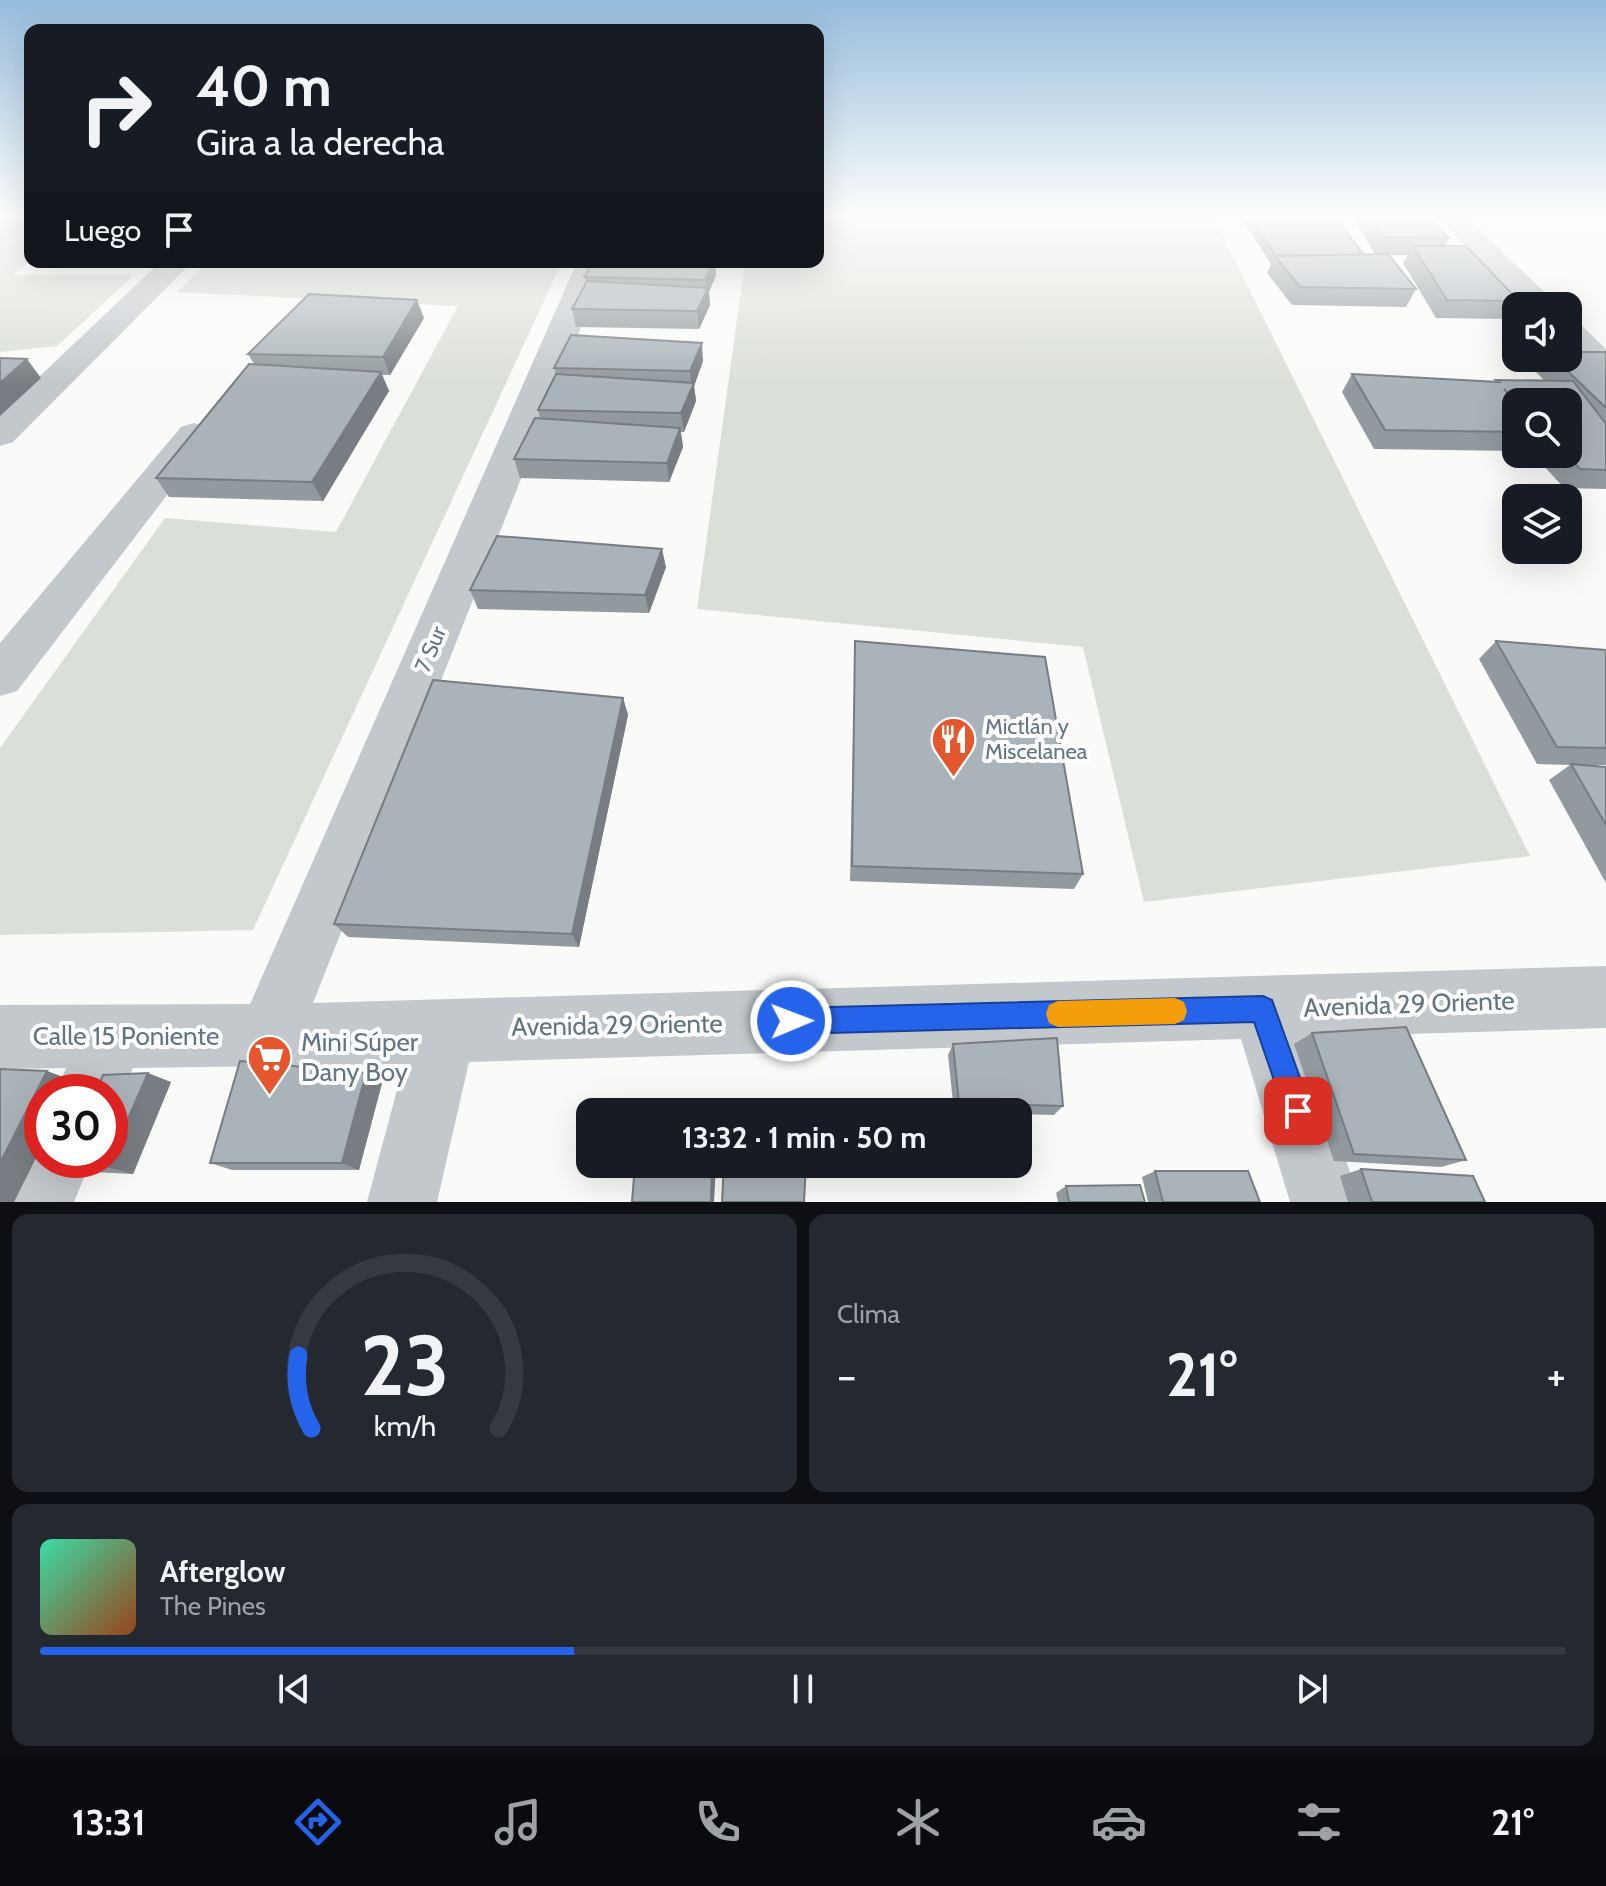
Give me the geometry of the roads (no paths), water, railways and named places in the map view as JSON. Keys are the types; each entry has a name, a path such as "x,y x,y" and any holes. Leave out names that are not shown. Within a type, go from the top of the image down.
{"street":[{"path":"0,434 167,272"},
{"name":"7 Sur","path":"268,1036 588,272"},
{"path":"1508,272 1528,292"},
{"path":"1582,344 1606,367"},
{"path":"0,677 213,411"},
{"name":"Avenida 29 Oriente","path":"445,1029 1263,1009 1606,997"},
{"path":"1263,1009 1325,1202"},
{"path":"402,1202 445,1029"},
{"name":"Calle 15 Poniente","path":"0,1037 102,1064 268,1036 445,1029"},
{"path":"38,1202 49,1178"}],"place":[{"name":"Mictlán y Miscelanea","path":"954,778"},
{"name":"Mini Súper Dany Boy","path":"270,1096"}]}
